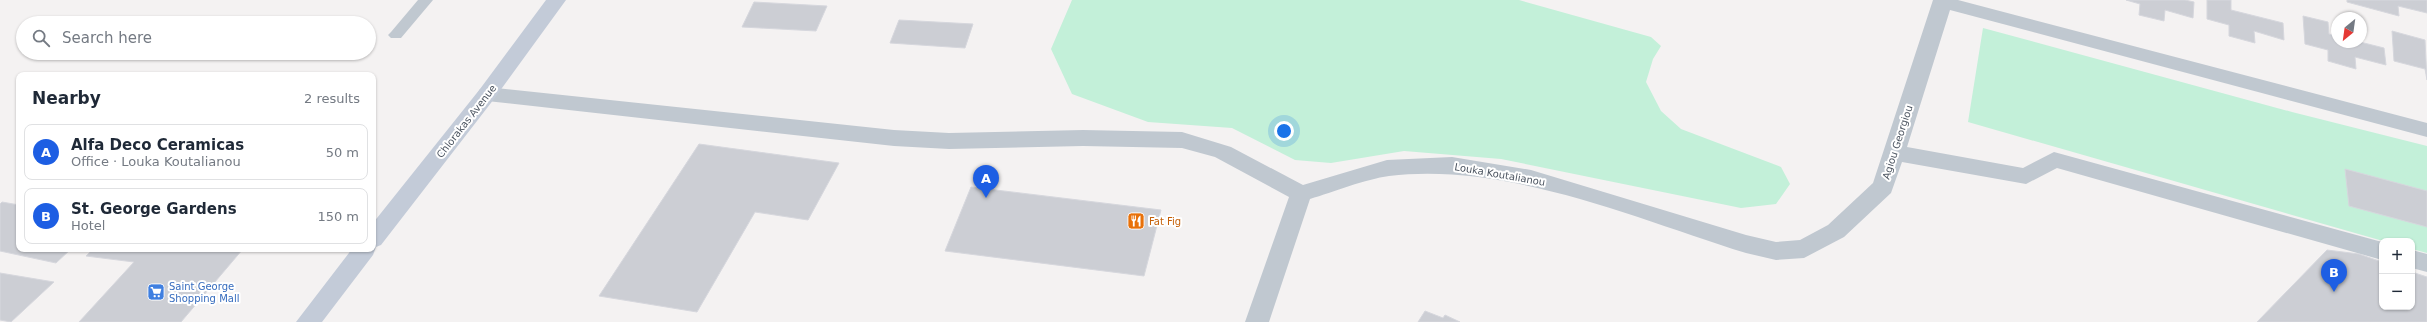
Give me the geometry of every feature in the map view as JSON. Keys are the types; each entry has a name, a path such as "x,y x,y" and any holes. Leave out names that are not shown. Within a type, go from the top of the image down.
{"main road":[{"name":"Chlorakas Avenue","path":"376,235 487,94 556,0"},
{"path":"308,322 363,252"}],"street":[{"path":"1940,1 2427,130"},
{"name":"Agiou Georgiou","path":"1804,249 1836,231 1883,186 1940,1"},
{"path":"487,94 894,138 949,141 1083,138 1182,140 1223,152 1301,194 1257,322"},
{"path":"1894,153 2026,176 2054,160 2379,250"},
{"name":"Louka Koutalianou","path":"1301,194 1387,168 1452,165 1531,178 1578,190 1746,244 1776,251 1804,249"},
{"path":"2415,260 2427,263"}],"lane":[{"path":"396,35 426,0"}],"green space":[{"path":"1072,0 1519,0 1651,37 1661,46 1653,59 1646,82 1661,111 1681,129 1781,167 1790,184 1776,204 1741,208 1501,159 1404,151 1331,163 1295,160 1232,128 1148,122 1072,94 1051,49"},
{"path":"1983,28 2292,112 2427,146 2427,253 2415,250 2415,238 2379,238 2379,240 1968,122"}],"building":[{"path":"2126,0 2185,0 2194,2 2193,18 2165,10 2164,21 2139,15 2140,4"},
{"path":"2207,0 2231,0 2231,10 2283,23 2284,40 2254,31 2255,43 2229,36 2229,25 2207,19"},
{"path":"2347,0 2427,0 2427,13 2398,6 2399,16 2347,2"},
{"path":"754,2 827,6 816,31 742,27"},
{"path":"2303,16 2328,22 2329,34 2331,34 2331,48 2367,48 2367,44 2384,48 2386,65 2355,57 2356,69 2328,61 2328,50 2305,44"},
{"path":"899,20 973,24 965,48 890,43"},
{"path":"2392,31 2425,40 2427,80 2425,69 2394,61"},
{"path":"699,144 839,163 808,220 755,212 697,312 599,296"},
{"path":"2345,169 2427,191 2427,227 2349,206"},
{"path":"971,187 1161,210 1144,276 945,251"},
{"path":"2,202 16,204 16,252 68,252 56,263 0,251 0,204"},
{"path":"2327,250 2359,254 2379,261 2379,310 2415,310 2415,273 2427,277 2427,322 2257,322"},
{"name":"Saint George Shopping Mall","path":"90,252 240,252 181,322 79,322 134,262 86,256"},
{"path":"0,273 54,282 11,322 0,320"},
{"path":"1425,311 1443,318 1445,315 1460,322 1418,322"}],"place":[{"name":"Alfa Deco Ceramicas","path":"986,198"},
{"name":"Fat Fig","path":"1136,221"},
{"name":"Saint George Shopping Mall","path":"156,292"},
{"name":"St. George Gardens","path":"2334,292"}]}
